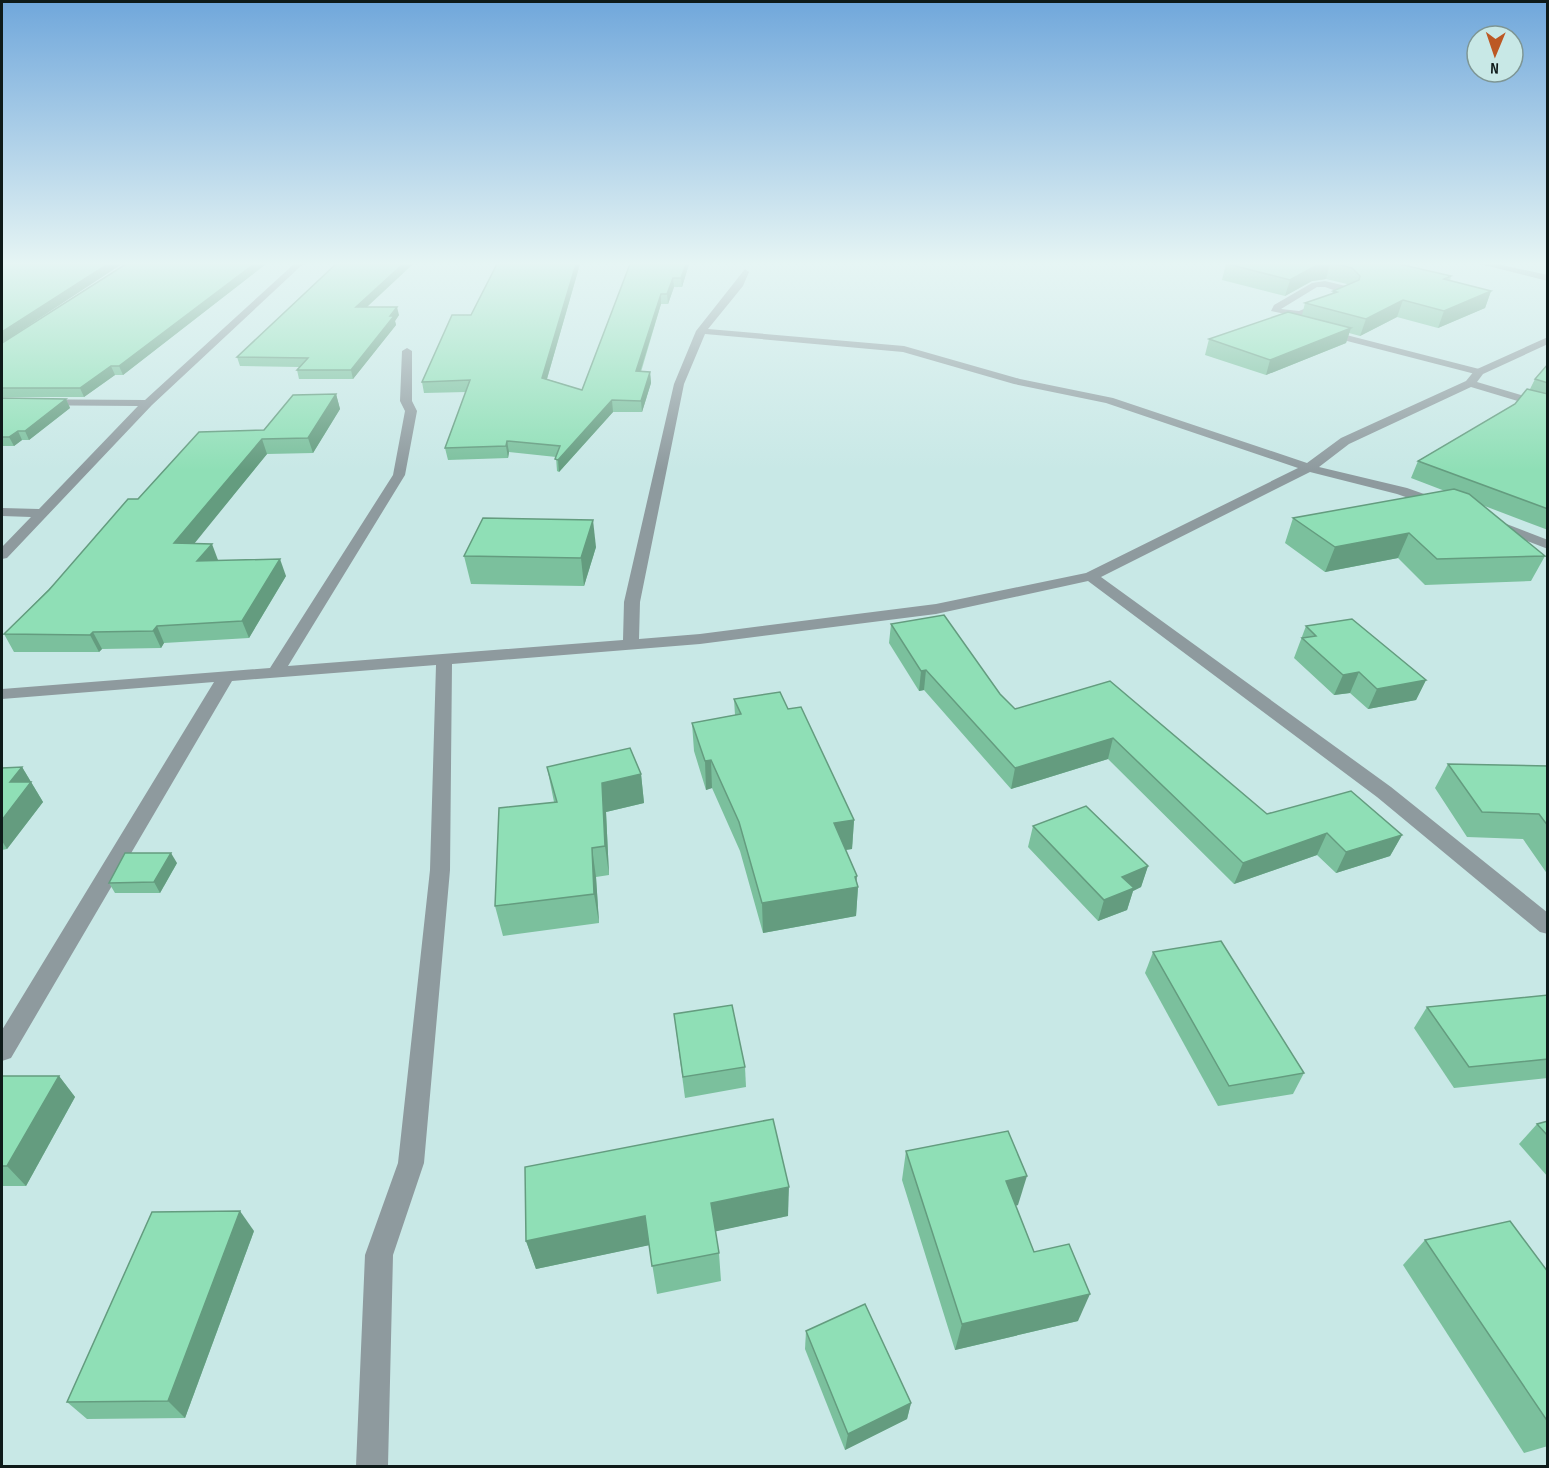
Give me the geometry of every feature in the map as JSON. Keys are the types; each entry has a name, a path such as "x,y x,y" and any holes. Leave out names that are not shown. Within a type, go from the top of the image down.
{"street":[{"path":"2,555 148,403 225,333"},
{"path":"631,644 632,602 674,406 679,384 700,333"},
{"path":"718,333 904,349 1018,382 1110,400 1309,468 1402,491 1453,508"},
{"path":"1324,333 1474,378 1548,407"},
{"path":"2,694 227,675 444,661 700,639 936,609 1091,576 1309,468 1345,441 1548,340"},
{"path":"276,672 399,476 411,411 406,401 407,351"},
{"path":"2,402 148,403"},
{"path":"2,512 43,513"},
{"path":"1474,516 1548,544"},
{"path":"1091,576 1384,792 1548,926"},
{"path":"372,1467 379,1255 411,1163 440,870 444,661"},
{"path":"2,1050 74,934 227,675"}],"building":[{"path":"18,333 163,333 119,366 111,366 80,388 2,388 2,343"},
{"path":"263,333 381,333 351,370 297,370 308,358 237,357"},
{"path":"444,333 556,333 542,378 582,390 604,333 648,333 636,371 650,372 641,401 612,400 558,460 555,459 560,446 507,441 506,446 445,448 470,380 422,382"},
{"path":"1228,333 1340,333 1270,360 1209,339"},
{"path":"1548,364 1548,383 1535,379"},
{"path":"1527,389 1548,394 1548,509 1418,461 1515,404"},
{"path":"336,394 308,438 262,439 174,543 212,544 197,561 280,559 242,621 157,626 153,631 93,632 90,635 4,634 49,590 128,499 138,499 199,432 264,430 293,395"},
{"path":"2,398 66,399 25,431 2,437"},
{"path":"1454,489 1469,494 1545,556 1437,559 1409,533 1335,547 1293,518"},
{"path":"483,518 593,520 581,558 464,556"},
{"path":"944,615 1000,694 1015,709 1110,681 1267,814 1351,791 1402,835 1346,852 1327,833 1243,863 1113,738 1015,768 926,670 921,671 891,624"},
{"path":"1352,619 1426,680 1377,689 1359,672 1343,675 1302,638 1316,636 1306,626"},
{"path":"780,692 788,709 801,707 854,820 834,823 857,876 855,877 858,887 762,903 739,822 711,760 705,761 692,723 741,714 734,699"},
{"path":"630,748 641,774 602,783 605,846 592,848 594,894 495,906 499,808 557,802 547,767"},
{"path":"1448,764 1548,766 1548,826 1539,814 1482,812"},
{"path":"22,767 10,782 31,782 2,820 2,768"},
{"path":"1086,806 1148,866 1122,877 1134,888 1104,900 1033,826"},
{"path":"125,853 171,853 154,882 109,883"},
{"path":"1221,941 1304,1073 1229,1086 1153,952"},
{"path":"1548,995 1548,1059 1469,1067 1427,1007"},
{"path":"732,1005 745,1067 683,1077 674,1014"},
{"path":"2,1076 59,1076 7,1166 2,1166"},
{"path":"773,1119 789,1187 711,1203 719,1253 652,1266 645,1216 526,1241 525,1167"},
{"path":"1548,1121 1548,1136 1537,1124"},
{"path":"1008,1131 1027,1176 1006,1181 1034,1252 1069,1244 1090,1294 962,1324 906,1151"},
{"path":"240,1211 168,1401 67,1402 152,1212"},
{"path":"1510,1221 1548,1272 1548,1422 1425,1240"},
{"path":"865,1304 911,1403 848,1434 806,1331"}]}
